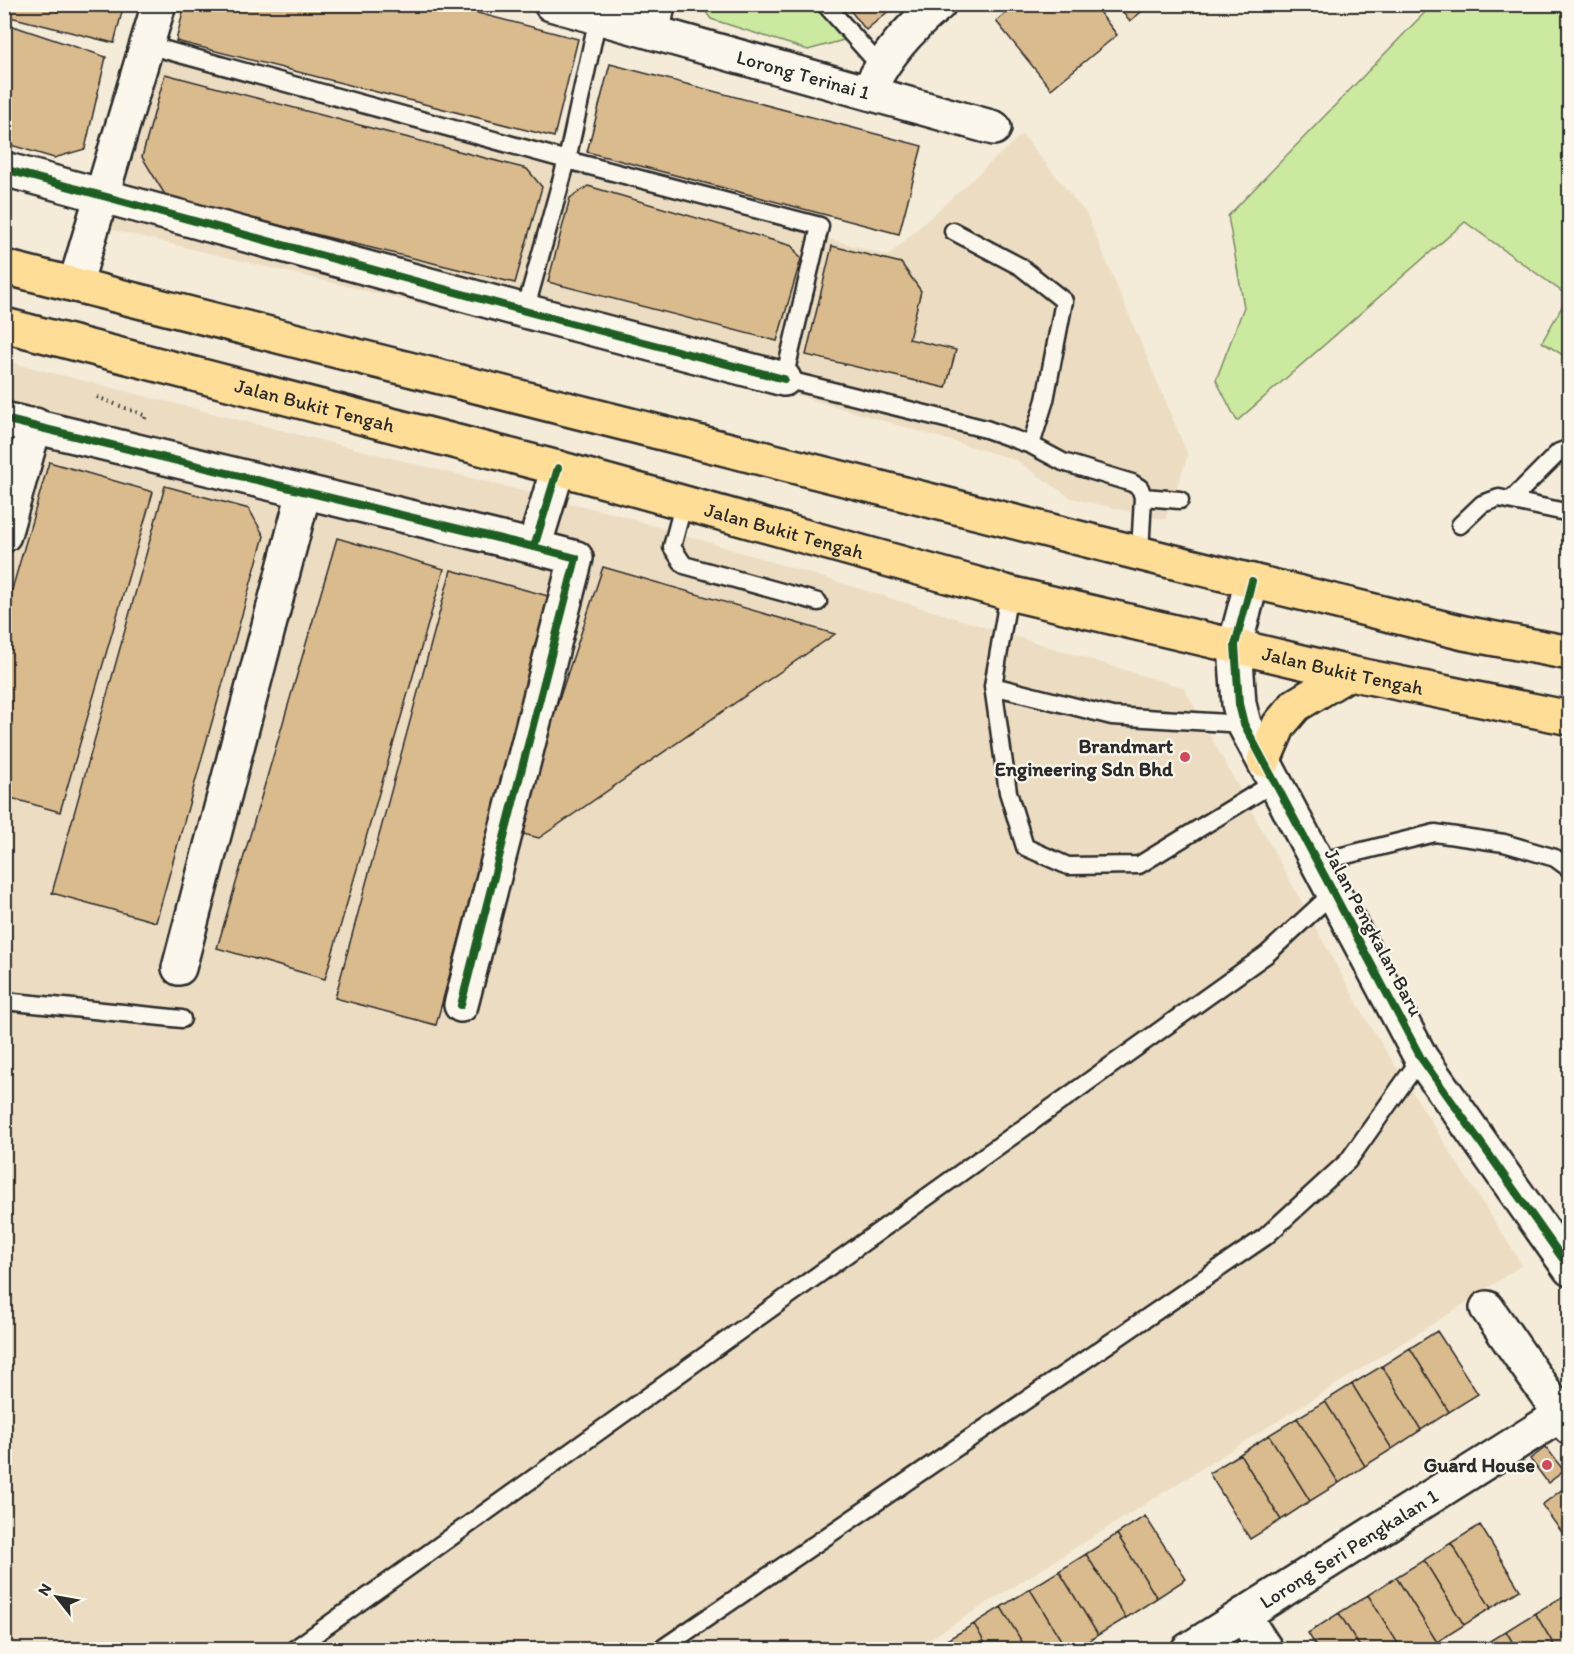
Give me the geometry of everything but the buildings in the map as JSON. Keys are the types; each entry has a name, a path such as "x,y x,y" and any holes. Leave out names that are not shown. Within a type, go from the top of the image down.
{"highway":[{"path":"4,267 1140,554 1464,633 1569,653"},
{"name":"Jalan Bukit Tengah","path":"4,325 558,468 1009,593 1349,673 1569,718"},
{"path":"1269,771 1279,725 1296,705 1349,673"}],"street":[{"path":"75,285 159,4"},
{"name":"Lorong Terinai 1","path":"551,4 606,19 655,18 874,79 994,128"},
{"path":"874,79 899,42 939,4"},
{"path":"4,169 104,194 525,311 784,379"},
{"path":"5,529 20,422 576,558 461,1005"},
{"path":"534,547 558,468"},
{"path":"179,968 304,492"},
{"name":"Jalan Pengkalan Baru","path":"1252,581 1234,645 1239,704 1244,724 1421,1058 1569,1269"},
{"path":"1487,1308 1566,1417"},
{"name":"Lorong Seri Pengkalan 1","path":"1188,1650 1566,1417"},
{"path":"1243,1615 1266,1650"}],"lane":[{"path":"825,4 874,79"},
{"path":"525,311 606,19"},
{"path":"147,45 567,160 820,226 784,379 986,429 1031,446 1063,462 1132,483 1140,488 1143,497 1140,554"},
{"path":"953,231 1021,267 1064,302 1045,400 1031,446"},
{"path":"1511,500 1559,452 1569,448"},
{"path":"1143,497 1180,500"},
{"path":"1460,525 1482,504 1499,498 1569,513"},
{"path":"684,502 672,547 684,565 818,602"},
{"path":"1009,593 993,686 1008,792 1025,847 1068,866 1139,865 1269,771"},
{"path":"993,686 1112,716 1244,724"},
{"path":"1318,862 1435,833 1504,843 1555,858 1569,869"},
{"path":"293,1650 1267,954 1334,892"},
{"path":"4,1001 182,1019"},
{"path":"660,1650 1265,1237 1348,1161 1421,1058"}],"path":[{"path":"97,397 146,416"}],"shaded area":[{"path":"137,36 888,256 1022,134 1087,215 1188,455 1165,520 1071,498 1016,460 786,392 84,223"},
{"path":"5,361 619,515 1184,688 1367,1021 1522,1265 1453,1311 914,1649 5,1650"}],"green space":[{"path":"701,5 814,5 847,39 808,50 711,19"},
{"path":"1428,5 1569,5 1569,359 1542,342 1568,296 1465,222 1237,421 1216,380 1244,307 1228,216 1430,7"}],"cycle path":[{"path":"4,169 784,379"},
{"path":"4,419 534,547 558,468"},
{"path":"461,1005 576,558 534,547"},
{"path":"1252,581 1235,645 1239,704 1244,724 1421,1058 1570,1269"}],"place":[{"name":"Brandmart Engineering Sdn Bhd","path":"1185,757"},
{"name":"Guard House","path":"1547,1465"}]}
